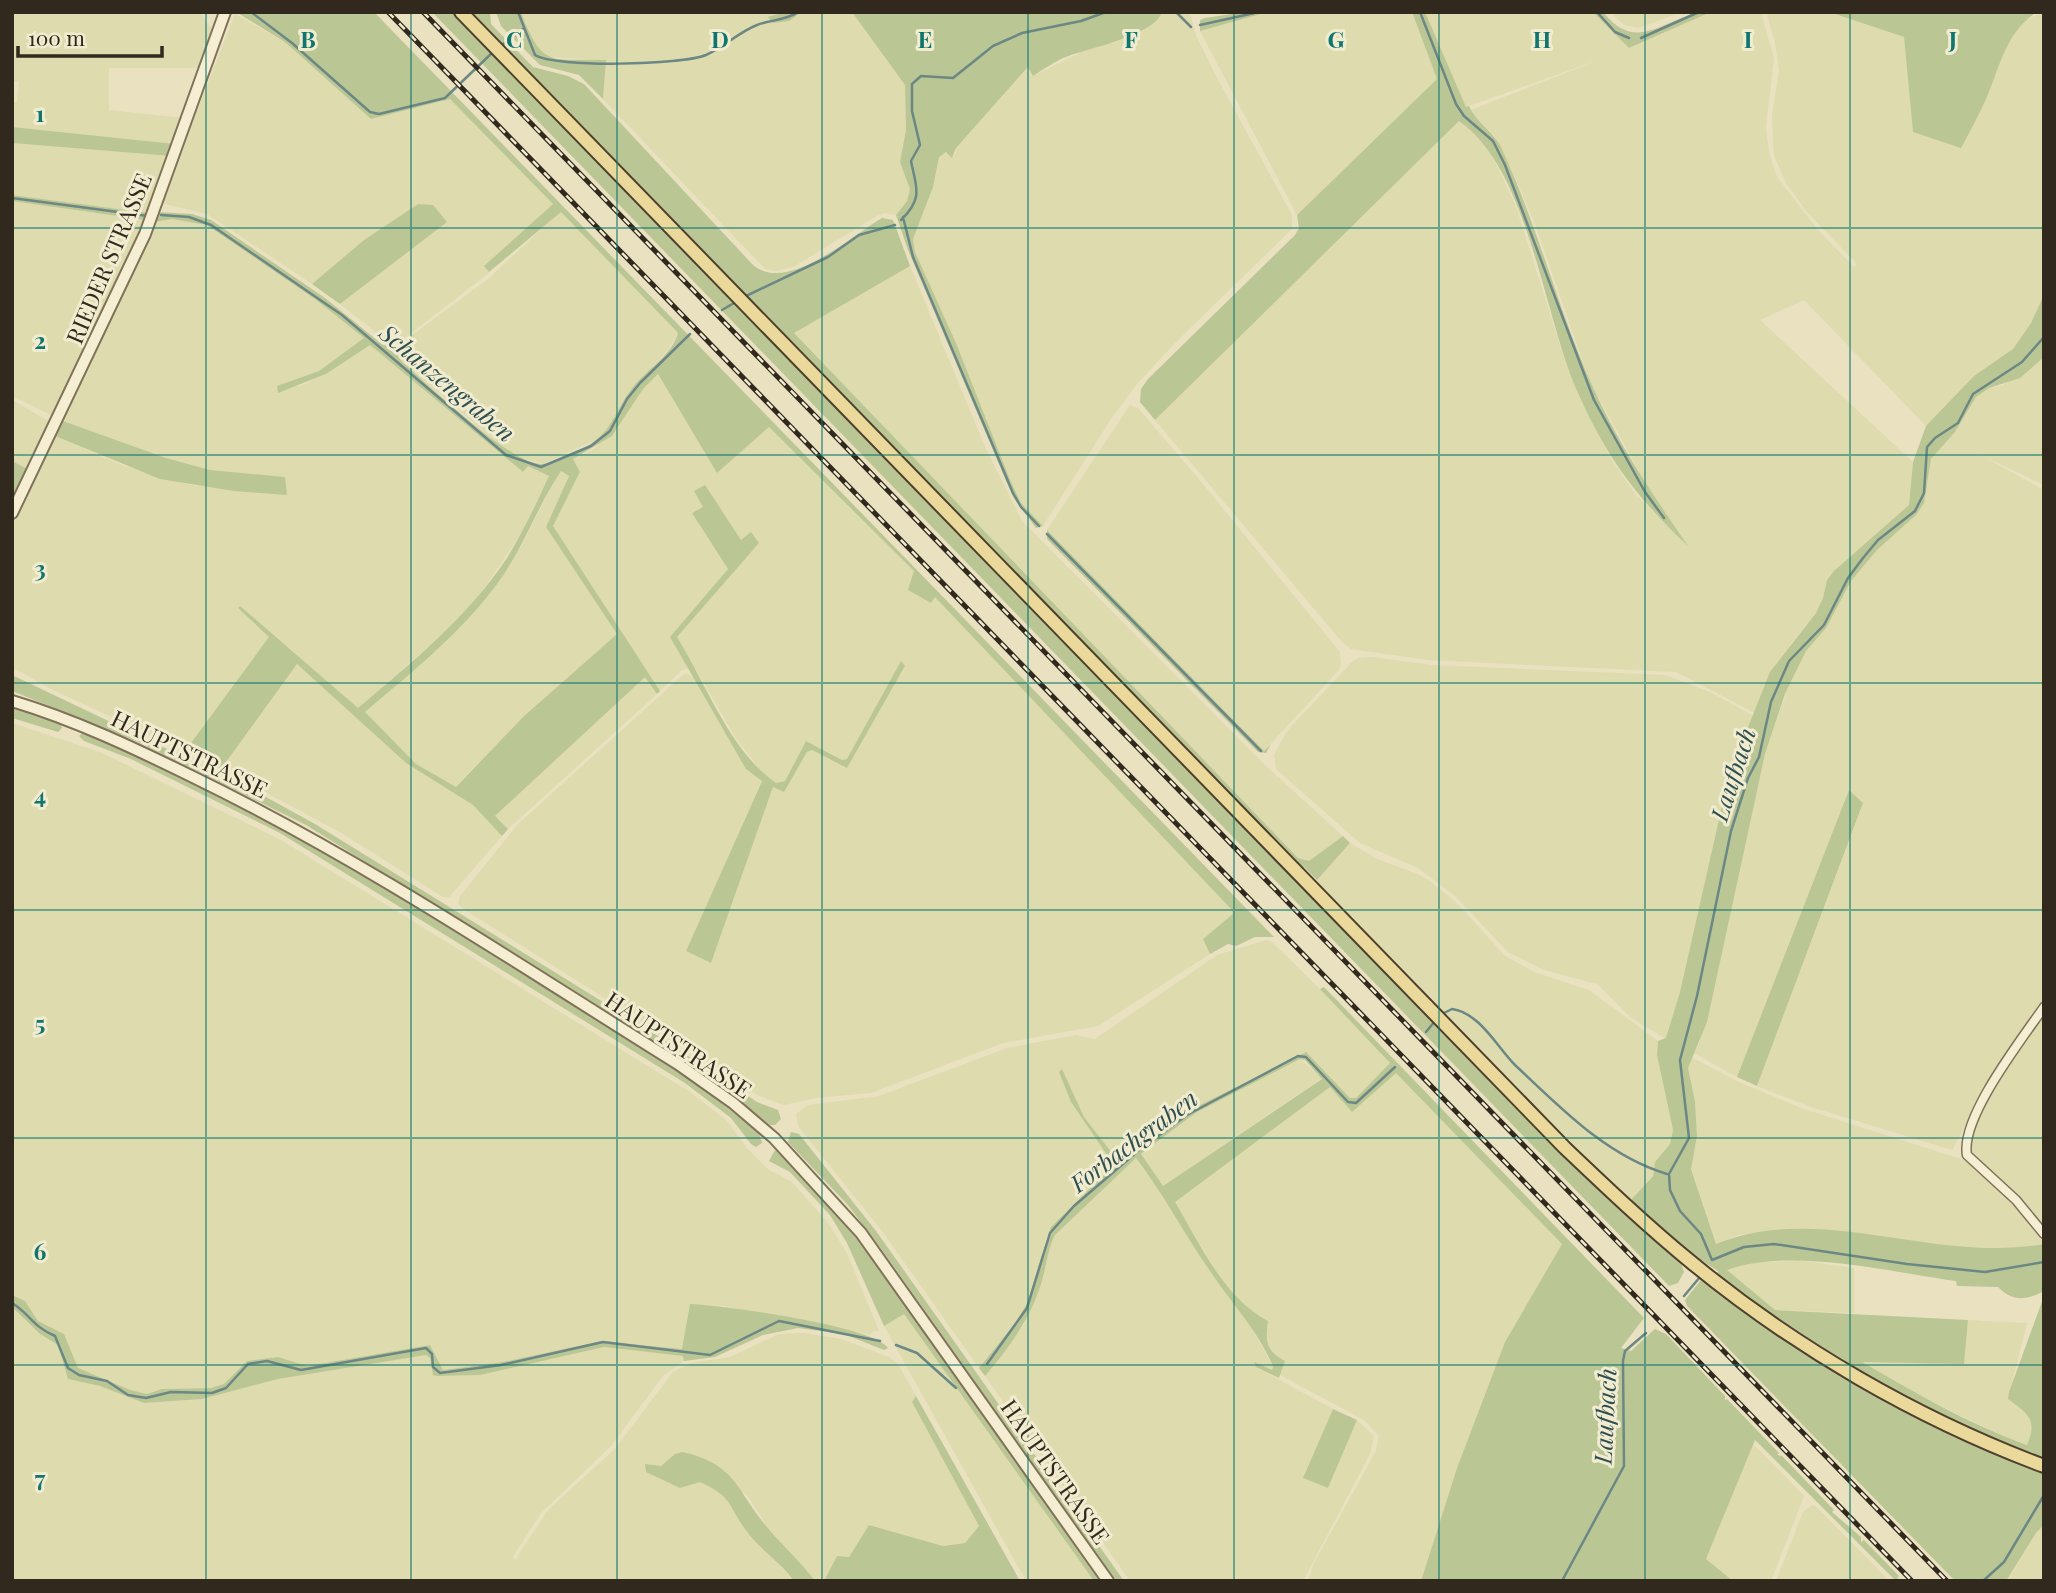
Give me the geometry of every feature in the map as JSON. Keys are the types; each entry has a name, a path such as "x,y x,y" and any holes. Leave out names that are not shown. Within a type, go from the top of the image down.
{"main road":[{"path":"461,12 1565,1148 1691,1263 1804,1343 1864,1380 1936,1418 2043,1465"}],"street":[{"name":"RIEDER STRASSE","path":"12,513 145,234 225,12"},
{"name":"HAUPTSTRASSE","path":"12,701 73,721 295,828 678,1064 733,1103 774,1138 861,1233 1108,1581"},
{"path":"2044,1007 1994,1080 1965,1141 1967,1155 2017,1200 2044,1234"}],"shaded area":[{"path":"12,12 202,12 205,21 215,31 201,68 109,68 109,110 184,118 175,144 12,127 12,102 17,102 19,82 12,82"},
{"path":"521,12 785,12 797,17 802,12 852,12 905,85 906,130 902,150 910,189 907,201 896,215 884,213 877,216 793,267 776,271 765,269 603,99 606,60 547,57 538,51"},
{"path":"1162,12 1184,12 1191,16 1195,33 1217,78 1292,215 1292,229 1174,344 1137,384 1111,419 1043,526 1021,503 1011,482 956,343 915,252 913,239 933,187 939,156 946,152 952,157 956,148 1029,67 1033,76"},
{"path":"1268,12 1412,12 1437,79 1297,215 1200,31"},
{"path":"1425,12 1593,12 1630,48 1711,12 1761,12 1774,58 1766,127 1769,153 1777,177 1818,230 1854,267 1857,264 1806,211 1786,183 1774,156 1772,115 1779,71 1775,42 1766,12 1829,12 1904,37 1913,132 1985,100 2011,36 2025,20 2044,12 2043,297 2031,323 2013,349 1926,426 1804,300 1760,320 1913,462 1909,505 1827,580 1816,613 1790,645 1755,713 1676,672 1428,660 1351,649 1342,642 1155,420 1459,121 1478,135 1489,149 1516,206 1564,358 1577,392 1611,459 1636,495 1685,542 1645,482 1590,382 1535,224 1511,168 1494,135 1476,120 1471,110 1601,59 1466,107"},
{"path":"1610,12 1682,12 1638,28 1624,25"},
{"path":"235,14 285,42 371,119 450,99 553,204 485,266 489,273 406,337 398,342 387,341 340,304 446,222 433,205 418,204 364,240 312,284 207,214 161,203"},
{"path":"12,143 171,156 149,213 12,195"},
{"path":"12,201 146,220 55,417 12,396"},
{"path":"561,211 678,334 667,351 630,391 613,421 596,440 543,464 522,458 499,444 401,361 396,347 488,279"},
{"path":"172,218 207,225 315,299 364,338 319,371 278,386 300,386 326,374 370,345 523,472 528,466 549,476 521,534 480,594 452,626 358,708 240,606 238,608 269,637 185,751 53,690 12,667 12,524 55,436 124,466 195,486 285,477 210,470 166,458 63,421 154,222"},
{"path":"910,266 986,449 1022,521 1266,766 1343,836 1309,861 1298,858 793,333"},
{"path":"2044,357 2044,485 1981,455 2044,490 2044,1001 1983,1094 1952,1150 1811,1107 1757,1086 1863,804 1849,790 1737,1077 1694,1053 1699,1044 1765,754 1787,691 1806,651 1826,628 1851,581 1877,550 1916,515 1924,503 1931,459 1955,432 1976,397 1989,388 2002,386"},
{"path":"658,374 717,473 769,427 914,571 932,603 935,596 1232,910 1234,914 1203,939 1210,954 1098,1026 1003,1043 871,1093 816,1098 784,1105 759,1096 458,904 460,896 518,824 684,674 688,674 695,679 762,780 686,951 711,963 773,787 784,792 807,752 812,750 847,768 905,667 901,662 847,759 842,760 806,741 785,781 776,783 763,774 735,737 677,637 759,543 741,540 704,507 692,513 728,569 670,637 690,668 682,670 660,691 552,526 580,473 572,459 591,451 615,432 643,389"},
{"path":"12,400 52,423 29,470 12,461"},
{"path":"1130,405 1138,408 1198,478 1340,652 1341,666 1337,672 1264,751 1047,530"},
{"path":"560,471 569,475 546,527 617,634 523,717 455,787 416,764 364,712 447,641 474,612 520,548"},
{"path":"1372,657 1433,665 1665,675 1710,692 1754,716 1729,775 1680,992 1666,1039 1630,1017 1597,984 1544,970 1508,952 1455,896 1418,868 1360,843 1276,769 1274,755 1287,731 1351,663 1358,658"},
{"path":"297,664 406,763 473,805 502,836 449,897 443,897 340,832 221,769"},
{"path":"645,676 657,694 508,829 495,816"},
{"path":"12,723 100,752 281,840 690,1092 726,1120 747,1148 769,1170 792,1182 828,1223 847,1253 879,1331 872,1332 871,1335 724,1306 691,1304 683,1349 601,1341 503,1362 443,1370 430,1345 307,1366 278,1357 247,1361 225,1384 211,1388 162,1389 147,1394 130,1390 78,1368 64,1334 38,1321 25,1301 12,1295"},
{"path":"1350,843 1377,859 1418,874 1431,882 1458,904 1505,956 1534,972 1589,990 1658,1041 1657,1055 1673,1130 1670,1144 1655,1162 1653,1175 1630,1201 1541,1115 1315,882"},
{"path":"1266,940 1272,942 1320,989 1391,1064 1356,1098 1350,1098 1305,1052 1198,1106 1119,1162 1084,1117 1062,1069 1059,1072 1071,1102 1115,1165 1046,1237 1037,1278 1027,1302 1016,1322 979,1368 882,1231 798,1126 796,1114 808,1105 879,1096 1007,1048 1076,1035 1095,1039 1217,955"},
{"path":"2044,1014 2044,1229 1972,1156 1968,1131 1995,1085"},
{"path":"1691,1057 1739,1082 1801,1108 1964,1160 2007,1196 2044,1244 1999,1250 1961,1248 1822,1230 1738,1235 1716,1244 1691,1168 1697,1136 1695,1101 1688,1068"},
{"path":"1300,1059 1322,1078 1163,1186 1141,1155 1197,1112"},
{"path":"1396,1072 1563,1244 1505,1342 1457,1468 1421,1581 1308,1581 1314,1563 1376,1451 1379,1436 1364,1420 1280,1375 1285,1361 1273,1355 1265,1339 1268,1321 1246,1309 1217,1273 1174,1202 1330,1087 1353,1111"},
{"path":"1136,1158 1168,1201 1211,1273 1242,1312 1273,1366 1272,1371 1256,1367 1333,1409 1303,1478 1328,1488 1357,1420 1374,1436 1370,1454 1303,1581 1130,1581 985,1376 1023,1326 1043,1278 1050,1244 1055,1235"},
{"path":"1804,1261 1854,1268 1854,1313 1775,1310 1726,1270 1754,1262"},
{"path":"12,1307 39,1334 58,1345 68,1379 100,1386 144,1403 202,1399 278,1379 426,1355 430,1358 433,1374 437,1376 480,1375 604,1347 684,1356 684,1361 663,1376 611,1446 541,1513 513,1557 515,1560 548,1510 615,1449 673,1372 691,1363 730,1357 779,1334 803,1333 841,1339 889,1357 898,1364 916,1396 912,1402 979,1526 965,1543 943,1546 869,1525 849,1557 837,1556 824,1581 815,1581 766,1525 747,1495 675,1454 661,1466 645,1464 646,1472 700,1482 721,1492 730,1501 747,1532 794,1581 12,1581"},
{"path":"903,1313 1094,1581 1026,1581 884,1326"},
{"path":"1968,1320 2027,1323 2008,1398 2028,1414 2033,1429 2028,1445 2001,1435 1913,1392 1860,1361 1964,1364"},
{"path":"1753,1444 1804,1496 1771,1581 1733,1581 1706,1559"},
{"path":"1812,1505 1889,1581 1776,1581 1803,1512"},
{"path":"2044,1525 2044,1581 2007,1581 2036,1533"}],"green space":[{"path":"236,12 374,12 1274,937 1255,937 1236,946 1228,944 1210,954 1203,939 1233,914 1232,910 935,597 931,603 908,590 914,571 769,427 717,473 658,374 643,389 612,436 573,459 580,472 553,526 660,691 657,694 645,677 495,816 508,829 502,836 473,805 406,763 297,664 221,769 185,751 269,637 238,608 240,606 358,708 457,620 491,580 507,558 549,476 528,466 523,472 370,345 326,374 278,393 277,386 319,371 364,338 315,299 207,225 172,219 154,222 158,212 192,214 211,220 325,298 383,345 396,347 401,361 449,404 491,438 529,461 543,464 556,461 597,439 636,384 670,349 678,333 561,212 489,272 484,266 553,204 450,99 371,119 285,42","holes":["561,471 569,476 546,527 617,634 523,717 456,787 416,764 365,712 435,652 483,602 515,557"]},
{"path":"432,12 452,12 1511,1102 1580,1172 1681,1263 1684,1272 1678,1283 1669,1286"},
{"path":"470,12 490,12 491,24 533,67 568,76 584,84 753,265 767,272 783,273 800,268 818,260 882,218 893,220 910,266 794,333 1298,858 1309,861 1343,836 1350,843 1317,880 1304,867 1302,869"},
{"path":"496,12 521,12 536,44 551,57 606,60 603,99 579,75 540,65 501,26"},
{"path":"785,12 802,12 789,21 772,23 768,17"},
{"path":"852,12 1162,12 1156,21 1132,35 1061,59 1033,76 1028,67 956,148 952,158 946,152 939,157 933,187 913,239 915,252 956,343 1011,482 1021,503 1043,526 1036,528 1013,497 908,250 896,215 907,201 910,189 900,162 906,130 905,85"},
{"path":"1245,12 1268,12 1200,31 1200,20"},
{"path":"1412,12 1425,12 1466,107 1469,106 1500,145 1525,204 1568,326 1602,406 1636,468 1688,546 1637,493 1611,456 1588,415 1565,360 1518,207 1502,172 1483,143 1459,121 1155,420 1140,402 1141,389 1148,379 1295,235 1299,228 1297,215 1437,79"},
{"path":"1593,12 1603,12 1616,25 1629,31 1642,32 1680,18 1711,12 1629,48"},
{"path":"1829,12 2037,12 2026,20 2011,39 1961,148 1913,132 1904,37"},
{"path":"12,127 175,144 171,156 12,143"},
{"path":"12,195 149,213 146,220 12,201"},
{"path":"418,204 433,205 447,222 340,304 312,284 364,240"},
{"path":"2044,253 2044,357 2020,378 1989,388 1976,397 1955,432 1931,459 1924,503 1916,515 1877,550 1851,581 1826,628 1806,651 1785,694 1765,754 1707,1022 1688,1068 1695,1101 1697,1136 1691,1169 1716,1244 1755,1232 1796,1229 1837,1230 1961,1246 2003,1248 2044,1244 2044,1295 2042,1292 2024,1298 2008,1295 1998,1287 1957,1286 1956,1281 1840,1263 1780,1261 1727,1270 1775,1310 1968,1320 1964,1364 1862,1362 1963,1418 2027,1445 2031,1429 2029,1418 2008,1399 2044,1296 2044,1458 1957,1421 1833,1354 1717,1275 1718,1271 1690,1253 1630,1201 1653,1176 1655,1162 1670,1144 1673,1130 1657,1055 1658,1041 1666,1038 1680,992 1729,775 1770,672 1816,613 1827,580 1834,571 1909,505 1913,462 1926,426 1974,376 2013,349 2031,323 2043,297"},
{"path":"63,421 166,458 210,470 285,477 287,495 234,491 160,479 55,436"},
{"path":"12,461 29,470 12,504"},
{"path":"705,485 741,540 751,532 759,543 677,637 720,716 759,769 776,783 785,781 806,741 842,760 847,759 901,661 905,666 847,768 812,750 807,752 784,792 773,787 711,963 686,951 762,781 746,769 670,637 728,569 692,513 703,507 694,491"},
{"path":"1047,530 1264,751 1271,744 1266,753 1258,752 1047,539"},
{"path":"12,675 255,791 315,824 658,1036 757,1102 778,1110 781,1119 775,1125 770,1125 724,1088 649,1038 306,825 138,742 12,691"},
{"path":"12,708 61,722 62,728 58,732 12,718"},
{"path":"84,732 192,779 296,835 664,1063 759,1133 762,1143 756,1147 751,1144 731,1118 685,1083 280,833 131,759 84,741 79,736"},
{"path":"1849,790 1863,803 1757,1086 1737,1077"},
{"path":"1324,987 1644,1318 1621,1348 1631,1351 1655,1329 1666,1334 1725,1396 1725,1400 1727,1399 1779,1453 1777,1455 1782,1456 1834,1510 1832,1512 1861,1537 1861,1542 1864,1540 1899,1576 1897,1578 1904,1581 1896,1581 1755,1440 1706,1559 1733,1581 1421,1581 1457,1468 1505,1342 1562,1244 1396,1073 1352,1112 1330,1087 1175,1202 1214,1269 1238,1299 1268,1321 1268,1345 1285,1361 1279,1378 1256,1367 1254,1362 1272,1370 1273,1366 1251,1328 1136,1158 1055,1235 1039,1291 1027,1317 1012,1342 985,1376 979,1368 1016,1322 1027,1303 1051,1227 1114,1165 1071,1102 1059,1072 1062,1069 1084,1117 1119,1162 1198,1106 1306,1052 1350,1098 1356,1098 1390,1063 1320,989","holes":["1300,1059 1305,1060 1322,1079 1163,1186 1141,1154 1197,1112"]},
{"path":"791,1132 799,1134 876,1231 1124,1581 1116,1581 847,1204 788,1142"},
{"path":"775,1150 829,1203 855,1235 1100,1581 1094,1581 904,1314 884,1326 847,1243 830,1215 790,1172 769,1161"},
{"path":"1701,1280 1764,1323 1984,1447 2044,1472 2044,1525 2036,1533 2006,1581 1955,1581 1687,1306 1685,1300"},
{"path":"12,1295 25,1301 38,1321 64,1334 78,1368 130,1390 147,1394 162,1389 211,1388 224,1384 247,1361 278,1357 307,1366 430,1345 443,1370 503,1362 601,1341 682,1349 690,1304 732,1308 828,1325 877,1340 888,1348 884,1350 844,1334 798,1328 763,1335 715,1357 684,1361 683,1356 604,1347 480,1375 437,1376 433,1375 430,1358 426,1355 278,1379 202,1399 144,1403 100,1386 68,1379 58,1345 40,1334 12,1307"},
{"path":"916,1396 1020,1581 824,1581 837,1556 849,1557 869,1525 943,1546 965,1543 979,1526 912,1402"},
{"path":"1333,1409 1357,1420 1328,1488 1303,1478"},
{"path":"682,1452 700,1457 725,1472 757,1515 815,1581 794,1581 748,1533 729,1503 719,1493 700,1482 680,1488 646,1472 645,1464 661,1466 675,1454"}],"waterway":[{"path":"251,12 292,43 370,112 379,114 445,98 494,51"},
{"path":"518,12 535,55 567,62 619,64 672,61 706,55 750,28 798,12"},
{"name":"Schanzengraben","path":"901,220 913,205 917,192 911,161 920,145 912,111 912,84 921,76 953,78 993,46 1022,33 1081,21 1106,12"},
{"name":"Schanzengraben","path":"1176,12 1191,27"},
{"name":"Schanzengraben","path":"1200,25 1259,12"},
{"path":"1420,12 1456,104 1464,116 1493,141 1505,165 1594,400 1645,492 1664,518"},
{"name":"Schanzengraben","path":"1597,12 1615,32 1629,38"},
{"name":"Schanzengraben","path":"1641,38 1699,12"},
{"path":"499,47 523,29"},
{"name":"Schanzengraben","path":"12,198 148,216"},
{"name":"Schanzengraben","path":"161,215 189,217 211,225 342,315 506,455 541,467 591,446 610,431 627,399 640,383 690,334"},
{"path":"903,217 913,257 1013,493 1021,507 1039,526"},
{"name":"Schanzengraben","path":"746,296 828,257 859,235 895,225"},
{"name":"Schanzengraben","path":"722,310 734,303"},
{"name":"Laufbach","path":"1712,1260 1701,1234 1680,1211 1670,1190 1669,1174 1689,1138 1680,1060 1697,996 1731,831 1748,778 1759,757 1771,702 1789,661 1824,625 1848,578 1863,558 1878,540 1915,511 1924,493 1927,447 1935,438 1958,423 1973,394 2022,362 2044,337"},
{"path":"1047,534 1261,751"},
{"name":"Forbachgraben","path":"1442,1014 1452,1009 1471,1017 1515,1065 1585,1128 1624,1155 1667,1174"},
{"name":"Forbachgraben","path":"1426,1032 1435,1021"},
{"name":"Forbachgraben","path":"987,1364 1027,1308 1050,1233 1074,1206 1138,1151 1187,1115 1298,1056 1306,1057 1348,1102 1356,1103 1395,1067"},
{"path":"1712,1260 1744,1247 1774,1244 1907,1264 1985,1272 2044,1262"},
{"name":"Laufbach","path":"1684,1296 1700,1277"},
{"name":"Forbachgraben","path":"12,1303 41,1328 55,1336 68,1368 79,1375 107,1381 128,1395 146,1398 171,1392 212,1393 226,1388 248,1364 267,1361 301,1370 426,1348 432,1354 433,1367 440,1373 501,1365 603,1342 710,1355 779,1321 880,1341"},
{"name":"Laufbach","path":"1562,1581 1624,1466 1623,1361 1625,1351 1646,1333"},
{"name":"Forbachgraben","path":"896,1345 917,1353 956,1388"},
{"path":"1983,1581 2004,1562 2044,1495"}],"railway":[{"path":"388,12 1912,1581"},
{"path":"423,12 1947,1581"}]}
